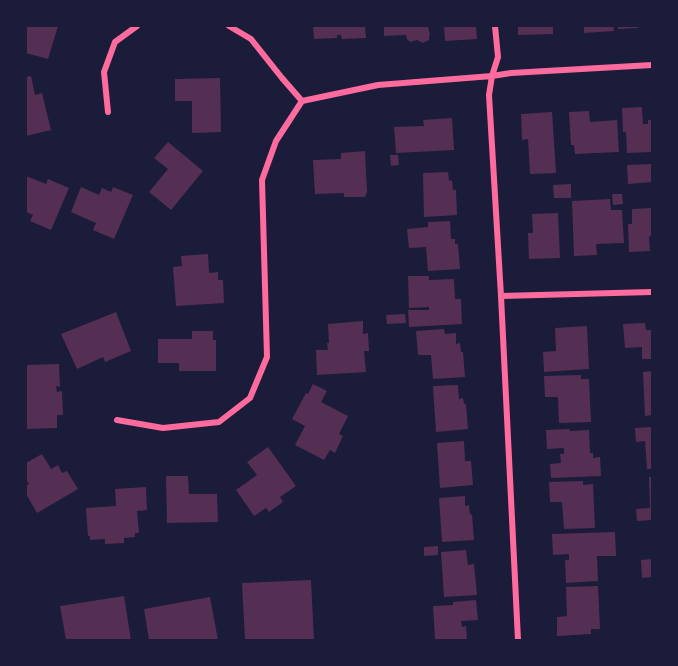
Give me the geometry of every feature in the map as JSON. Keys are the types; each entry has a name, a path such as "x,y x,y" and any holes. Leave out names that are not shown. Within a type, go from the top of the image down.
{"street":[{"path":"108,112 104,72 115,42 137,26"},
{"path":"229,26 251,39 302,101"},
{"path":"495,26 498,57 489,95 518,640"},
{"path":"117,420 164,428 219,422 250,398 267,357 262,180 276,141 302,101 378,85 511,73 652,65"},
{"path":"501,296 652,291"}],"building":[{"path":"26,26 58,26 48,59 26,53"},
{"path":"313,26 365,26 366,38 342,39 341,35 337,35 337,38 314,39"},
{"path":"384,26 428,26 429,40 423,43 417,40 410,42 406,35 384,36"},
{"path":"444,26 476,26 477,39 445,41"},
{"path":"518,26 553,26 553,34 518,35"},
{"path":"584,26 613,26 614,31 584,33"},
{"path":"618,26 638,26 638,28 618,29"},
{"path":"31,76 35,95 42,93 51,130 26,136 26,77"},
{"path":"220,78 221,132 192,133 192,101 175,101 175,79"},
{"path":"642,107 643,124 648,124 648,120 652,120 652,152 627,153 622,108"},
{"path":"589,111 590,122 617,120 619,152 575,154 574,145 571,145 569,112"},
{"path":"552,112 556,173 530,174 528,139 522,140 521,114"},
{"path":"452,118 454,150 396,153 394,127 424,126 423,120"},
{"path":"168,142 203,171 171,210 149,192 168,169 154,158"},
{"path":"365,151 367,192 365,197 344,197 344,193 315,194 313,160 341,159 341,153"},
{"path":"390,155 398,155 399,165 391,166"},
{"path":"652,164 652,182 628,184 627,165"},
{"path":"448,172 453,190 456,190 457,215 424,217 423,173"},
{"path":"26,176 46,184 48,179 69,188 51,230 30,221 33,215 26,212"},
{"path":"571,184 571,198 554,198 553,185"},
{"path":"81,187 99,195 102,188 111,192 113,187 133,195 114,239 93,230 96,223 71,212"},
{"path":"612,194 622,194 623,204 613,205"},
{"path":"610,199 611,210 622,210 624,243 596,244 597,255 574,256 572,201"},
{"path":"652,208 650,251 629,252 628,224 632,224 632,209"},
{"path":"558,213 560,258 529,259 528,233 533,233 532,214"},
{"path":"450,221 451,239 455,239 455,244 458,244 460,269 428,271 426,247 409,248 407,229 428,227 428,222"},
{"path":"208,254 209,273 218,272 218,280 223,280 224,303 176,306 173,267 182,266 181,256"},
{"path":"408,276 429,276 429,280 454,279 455,299 461,299 462,324 409,327 408,310 429,310 429,307 409,308"},
{"path":"116,312 131,351 105,362 103,357 77,369 61,334"},
{"path":"405,314 406,323 387,324 386,315"},
{"path":"363,321 363,334 368,333 369,351 364,351 366,372 317,375 316,350 328,350 328,324"},
{"path":"645,323 646,330 652,330 652,359 642,359 642,347 625,348 623,324"},
{"path":"587,326 589,369 544,372 543,352 556,351 555,328"},
{"path":"444,329 445,334 456,333 456,344 460,343 461,352 463,352 465,377 433,379 431,355 418,355 416,331"},
{"path":"192,331 213,331 213,340 216,340 216,371 179,371 179,363 158,363 158,339 192,339"},
{"path":"59,364 60,387 56,386 57,392 62,391 63,415 57,415 57,428 26,429 26,365"},
{"path":"652,371 652,415 645,416 643,372"},
{"path":"581,375 581,379 589,379 591,422 559,423 558,397 545,397 544,376"},
{"path":"313,384 327,391 321,402 348,416 339,434 343,436 335,453 330,450 324,460 295,445 305,426 292,419"},
{"path":"458,385 459,399 463,398 466,404 468,429 436,432 433,386"},
{"path":"652,427 652,469 647,469 645,441 636,442 635,428"},
{"path":"569,429 570,431 589,430 590,453 593,453 593,458 600,457 601,476 551,478 550,464 561,463 560,454 564,454 564,448 547,449 546,430"},
{"path":"464,441 465,461 471,461 473,485 440,488 437,443"},
{"path":"268,447 296,486 280,497 283,502 269,512 266,508 254,516 236,490 257,475 247,462"},
{"path":"42,454 51,469 58,465 62,473 67,471 78,489 37,513 26,494 26,486 29,484 26,479 26,463"},
{"path":"166,476 188,476 189,494 217,494 218,522 167,523"},
{"path":"649,477 652,477 652,520 637,521 636,509 650,508"},
{"path":"583,481 583,485 593,484 595,528 564,529 562,502 550,502 549,482"},
{"path":"146,487 147,510 137,511 139,533 135,533 135,537 124,538 124,543 105,544 105,539 90,540 86,508 116,506 115,489"},
{"path":"465,496 465,506 469,505 470,515 472,514 474,540 442,542 439,498"},
{"path":"615,532 616,556 597,556 598,581 566,583 565,560 569,560 569,554 553,555 552,534"},
{"path":"438,546 438,555 424,556 424,547"},
{"path":"466,550 468,565 474,564 477,595 444,597 441,552"},
{"path":"652,559 652,577 642,578 641,560"},
{"path":"311,580 314,640 245,640 242,583"},
{"path":"598,586 600,629 591,629 591,634 557,636 557,617 567,616 566,587"},
{"path":"124,596 131,640 66,640 60,606"},
{"path":"210,597 218,640 149,640 144,609"},
{"path":"476,600 478,620 461,621 462,627 466,626 467,640 435,640 433,606"}]}
